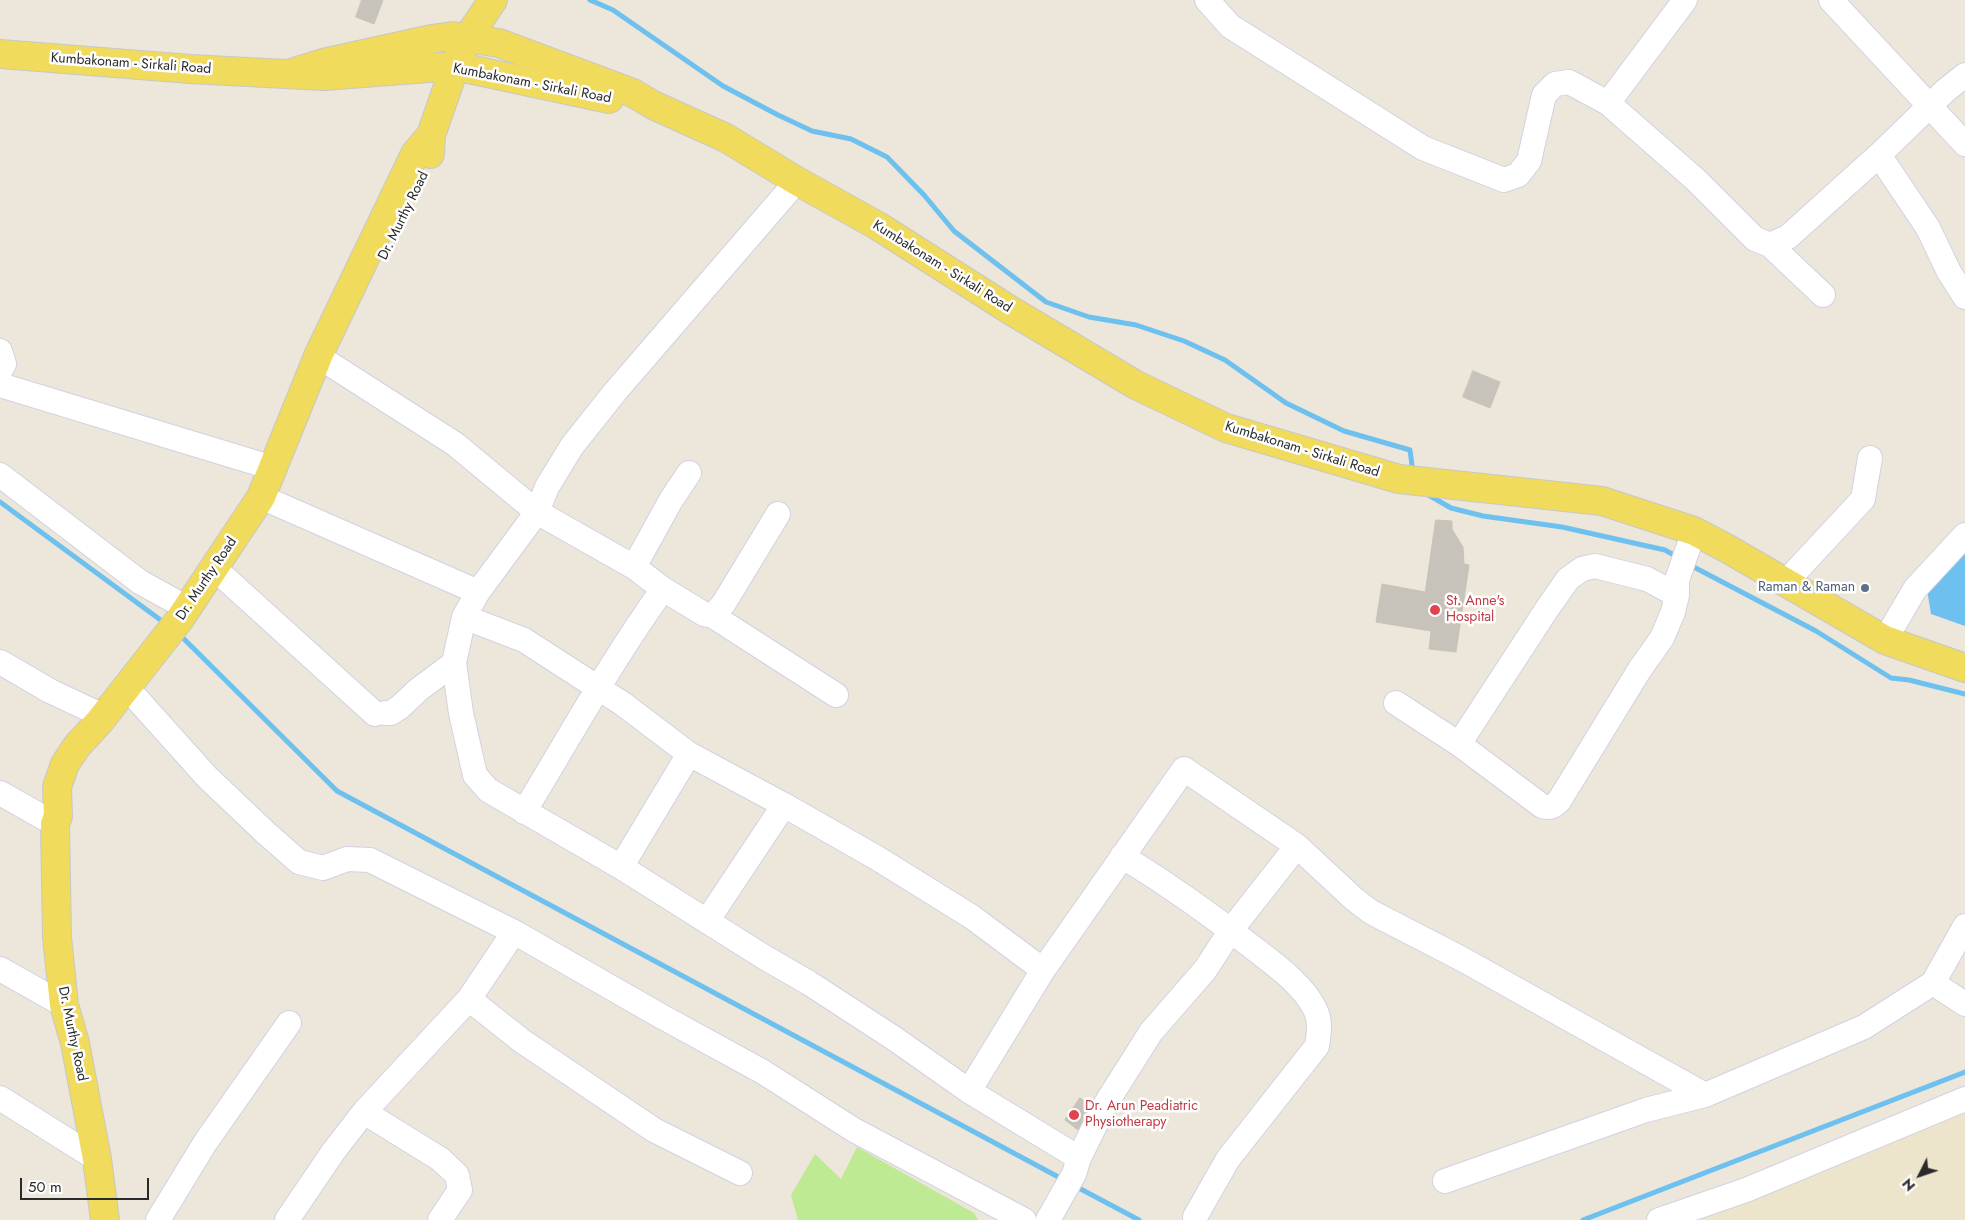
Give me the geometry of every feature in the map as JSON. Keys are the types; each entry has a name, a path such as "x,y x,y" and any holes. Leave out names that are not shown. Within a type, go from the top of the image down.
{"main road":[{"name":"Dr. Murthy Road","path":"291,422 354,318 430,165 431,135 456,66 468,37 493,0"},
{"name":"Kumbakonam - Sirkali Road","path":"291,74 323,63 444,36 468,37 499,43 633,93 653,105 726,138 797,181 878,226 1010,310 1136,386 1226,428 1411,480 1602,501 1690,544 1785,582 1885,640 1965,668"},
{"name":"Kumbakonam - Sirkali Road","path":"0,54 190,69 324,76 456,66 630,104 653,105"},
{"name":"Dr. Murthy Road","path":"106,1220 97,1159 75,1043 64,1005 57,937 57,820 83,768 96,737 101,719 184,614 261,497 319,354 415,154 431,135"}],"street":[{"path":"1207,0 1230,26 1423,148 1504,180 1518,174 1529,161 1544,95 1555,84 1569,82 1608,103 1696,180 1755,239 1770,245 1823,295"},
{"path":"1608,103 1685,0"},
{"path":"1832,0 1965,144"},
{"path":"1770,245 1788,236 1879,155 1944,91 1965,75"},
{"path":"1879,155 1928,228 1949,272 1965,297"},
{"path":"797,181 615,392 578,438 547,487 537,512 478,592 464,618 454,663 461,713 475,775 488,790 621,867 764,958 809,983 895,1039 1077,1166"},
{"path":"0,351 4,364 0,371"},
{"path":"327,362 455,444 537,512 634,567 664,590 704,614 713,616 836,696"},
{"path":"0,385 273,468"},
{"path":"1785,582 1862,499 1870,458"},
{"path":"634,567 671,500 689,473"},
{"path":"0,474 184,614"},
{"path":"261,497 478,592"},
{"path":"713,616 724,603 778,514"},
{"path":"1885,640 1914,589 1965,535"},
{"path":"1396,702 1459,744 1542,806 1549,808 1554,806 1559,801 1640,670 1662,638 1669,624 1677,587 1690,544"},
{"path":"1459,744 1568,579 1582,569 1595,566 1677,587"},
{"path":"214,568 380,713 391,713 400,707 418,690 454,663"},
{"path":"524,812 598,689 648,610 664,590"},
{"path":"464,618 524,640 622,704 690,754 758,792 784,804 877,858 972,917 1043,970"},
{"path":"0,662 101,719"},
{"path":"126,689 207,777 299,862 323,868 347,859 370,860 514,932 763,1072 854,1130 1024,1220"},
{"path":"621,867 690,754"},
{"path":"969,1091 1043,970 1184,769 1297,846 1354,899 1371,912 1462,959 1705,1095"},
{"path":"0,793 57,820"},
{"path":"707,921 784,804"},
{"path":"1048,1220 1077,1166 1105,1105 1151,1032 1205,970 1231,930 1297,846"},
{"path":"1122,856 1178,891 1278,966 1316,1010 1320,1028 1317,1046 1228,1159 1194,1217"},
{"path":"1445,1181 1646,1110 1705,1095 1864,1027 1934,983 1965,926"},
{"path":"288,1220 333,1152 364,1112 469,999 514,932"},
{"path":"0,969 64,1005"},
{"path":"1934,983 1965,1004"},
{"path":"469,999 522,1041 654,1130 740,1173"},
{"path":"158,1220 205,1143 289,1023"},
{"path":"0,1098 97,1159"},
{"path":"1659,1220 1746,1190 1965,1098"},
{"path":"364,1112 440,1159 457,1175 460,1190 440,1220"}],"shaded area":[{"path":"1965,1111 1965,1220 1701,1220 1823,1172"}],"green space":[{"path":"857,1147 974,1213 978,1220 798,1220 791,1195 815,1154 841,1179"}],"water":[{"path":"1965,539 1965,626 1931,614 1926,583"}],"building":[{"path":"362,0 383,0 374,24 356,17"},
{"path":"1473,371 1500,382 1490,408 1463,397"},
{"path":"1436,520 1452,521 1452,529 1463,547 1464,564 1469,565 1456,652 1429,649 1431,631 1376,622 1382,584 1425,592"},
{"path":"1080,1098 1093,1107 1078,1130 1065,1120"}],"waterway":[{"path":"590,0 613,10 723,86 812,131 851,139 887,157 924,195 954,231 1046,302 1089,317 1136,325 1184,341 1225,360 1286,403 1344,431 1410,450 1413,473"},
{"path":"1425,493 1451,508 1483,516 1562,527 1665,550 1679,558"},
{"path":"0,502 166,624"},
{"path":"1688,564 1816,631 1891,678 1909,680 1965,694"},
{"path":"179,634 337,791 1064,1180"},
{"path":"1583,1220 1965,1072"},
{"path":"1075,1186 1139,1220"}],"place":[{"name":"Raman & Raman","path":"1865,588"},
{"name":"St. Anne's Hospital","path":"1435,610"},
{"name":"Dr. Arun Peadiatric Physiotherapy","path":"1074,1115"}]}
